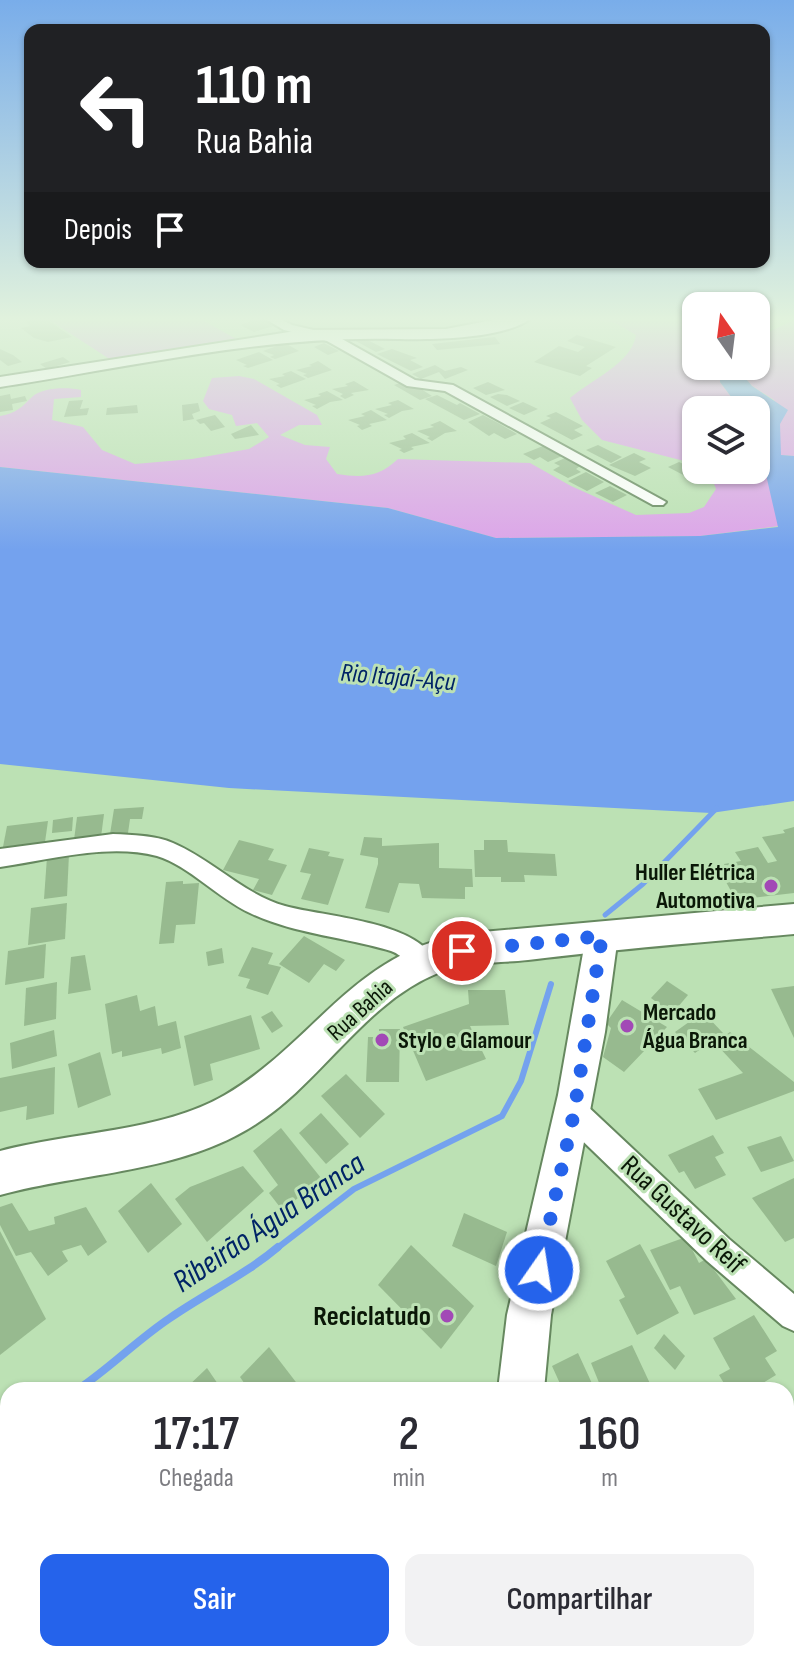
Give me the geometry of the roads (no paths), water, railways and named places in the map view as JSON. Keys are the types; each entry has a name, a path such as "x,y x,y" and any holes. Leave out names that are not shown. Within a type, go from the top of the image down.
{"main road":[{"name":"Rua Bahia","path":"0,1173 183,1134 238,1111 293,1072 389,981 423,961 462,951 794,919"}],"street":[{"path":"460,395 658,502"},
{"path":"1,863 113,843 141,844 167,850 257,906 286,916 402,943 423,961"},
{"path":"521,1382 533,1297 574,1113 602,936"},
{"name":"Rua Gustavo Reif","path":"574,1113 718,1250 794,1315"}],"water":[{"path":"729,395 765,395 767,396"},
{"name":"Rio Itajaí-Açu","path":"770,398 788,410 780,424 781,455 794,456 794,801 711,813 229,788 0,764 0,467 388,508 496,538 700,536 778,527 768,484"}],"waterway":[{"name":"Ribeirão Água Branca","path":"605,915 643,884 717,808"},
{"name":"Ribeirão Água Branca","path":"276,1249 354,1189 502,1116 521,1081 551,984"},
{"name":"Ribeirão Água Branca","path":"88,1382 158,1327 278,1247"}],"place":[{"name":"Huller Elétrica Automotiva","path":"771,886"},
{"name":"Mercado Água Branca","path":"627,1026"},
{"name":"Stylo e Glamour","path":"382,1040"},
{"name":"Reciclatudo","path":"447,1316"}]}
